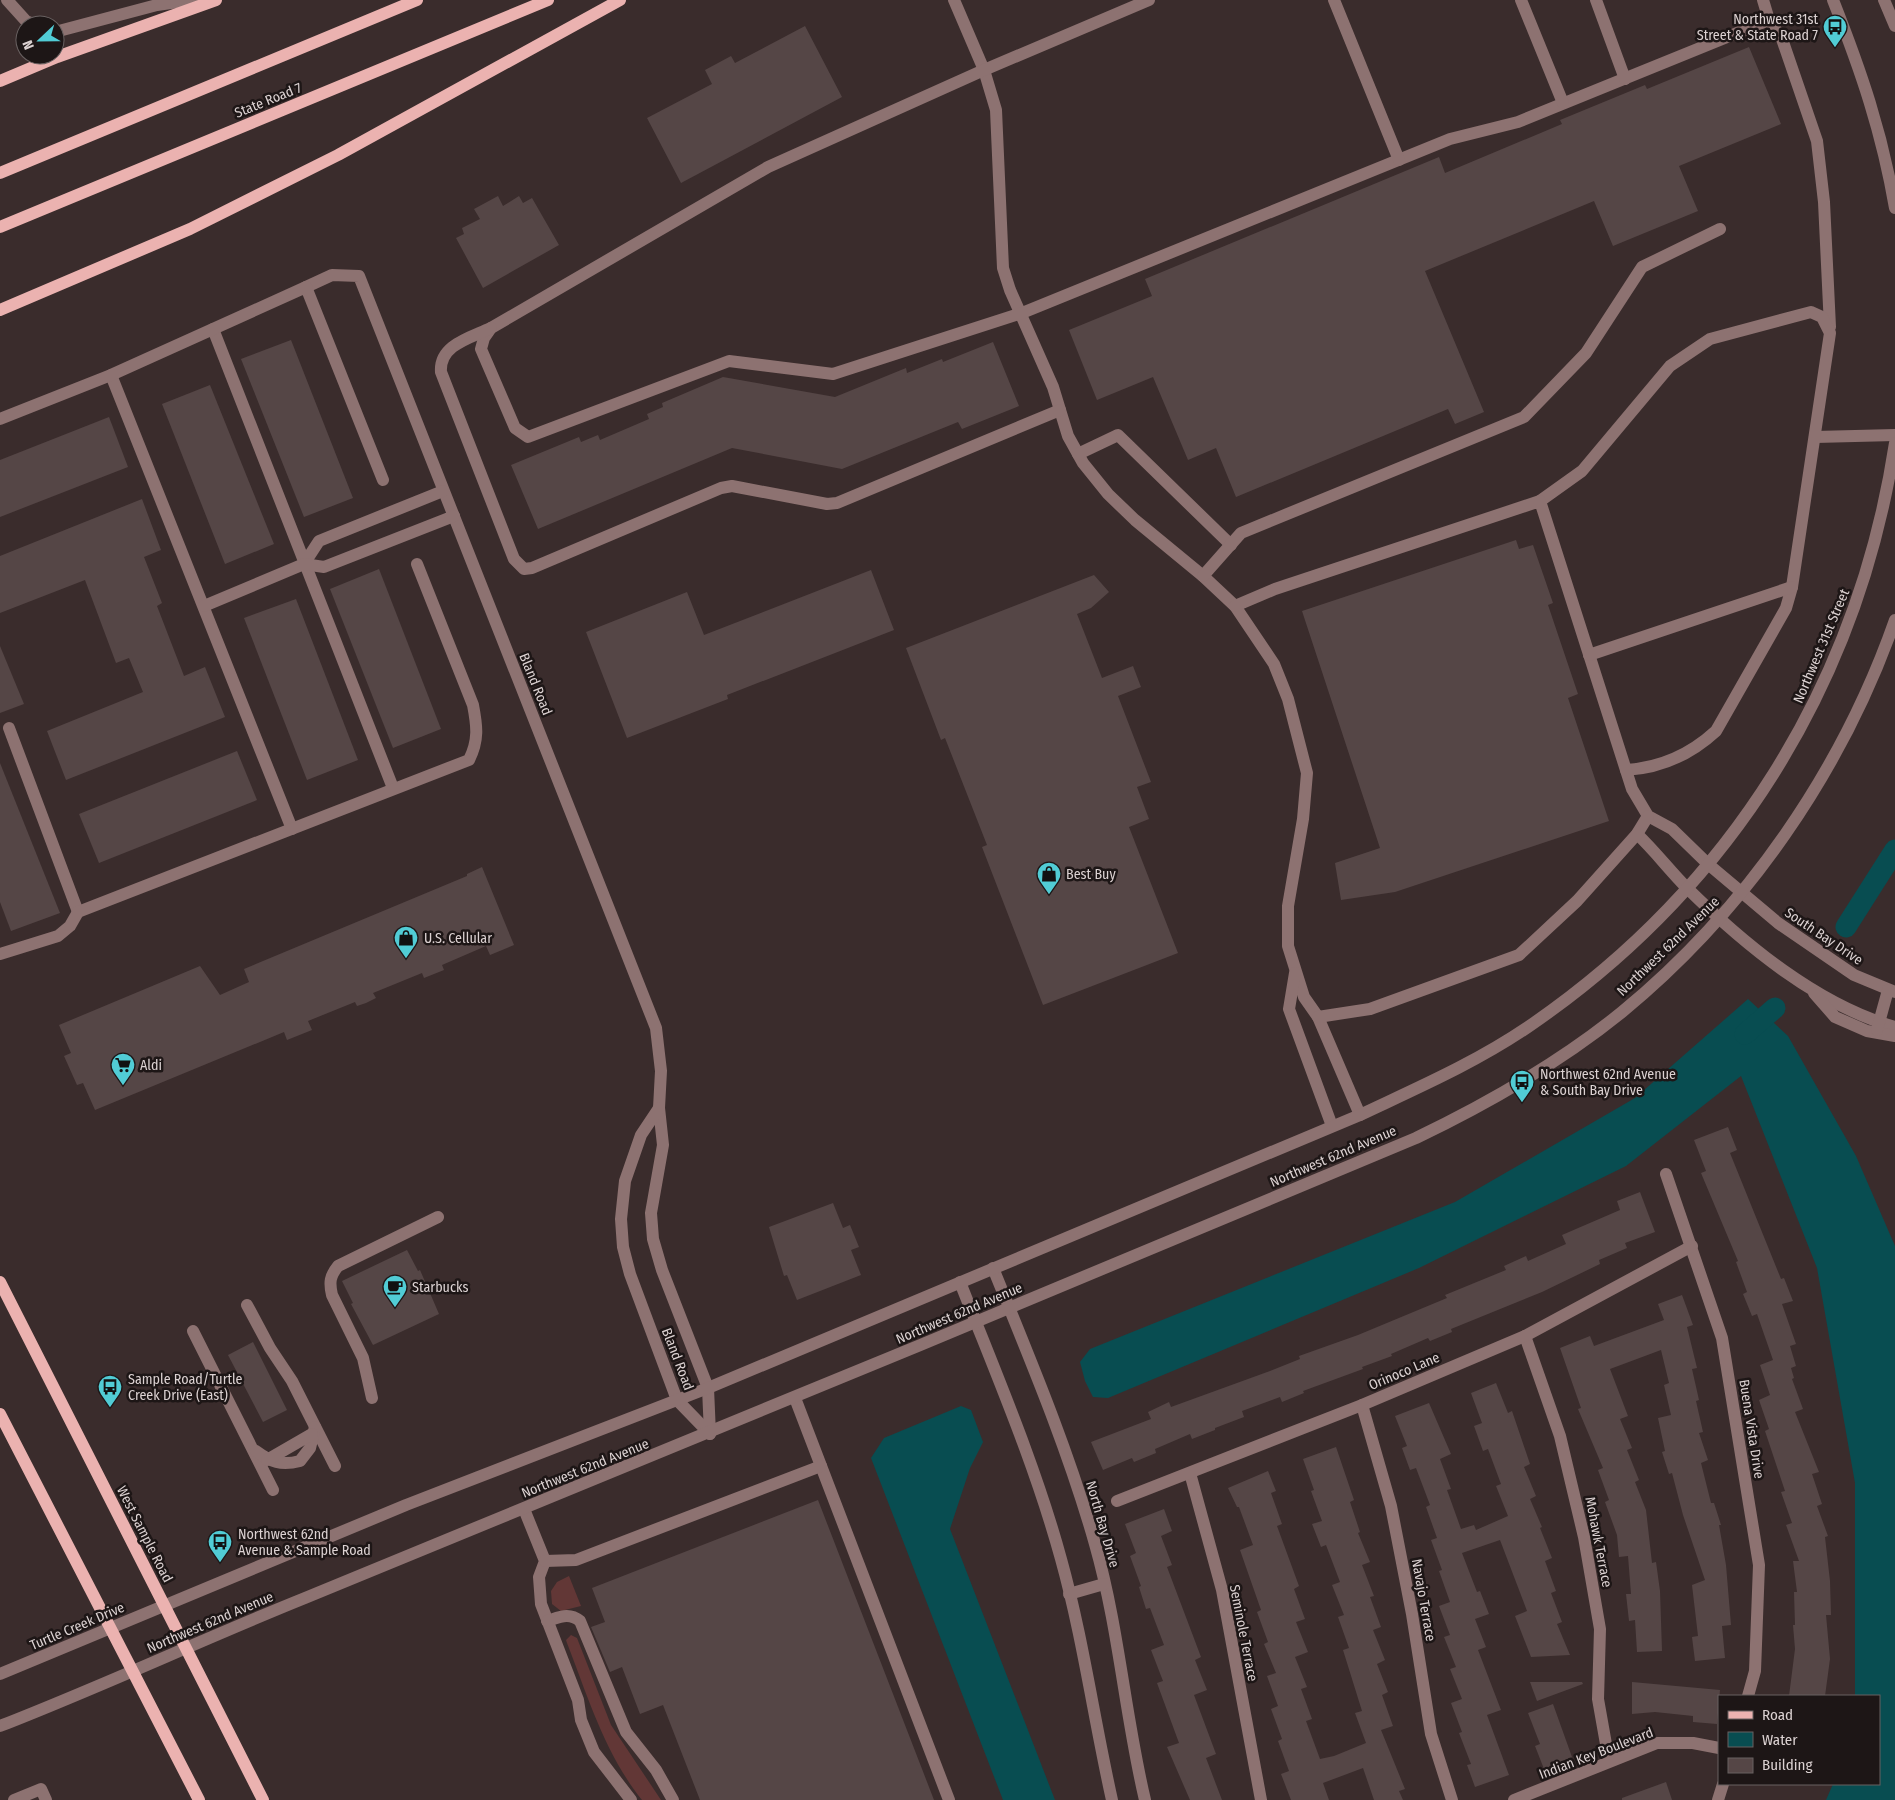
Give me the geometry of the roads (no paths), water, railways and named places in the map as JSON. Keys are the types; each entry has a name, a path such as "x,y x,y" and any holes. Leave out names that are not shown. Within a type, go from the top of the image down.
{"main road":[{"path":"0,81 57,58 216,0"},
{"path":"0,173 417,0"},
{"name":"State Road 7","path":"0,227 548,0"},
{"path":"0,310 190,229 338,155 620,0"},
{"name":"West Sample Road","path":"0,1282 263,1800"},
{"path":"0,1414 199,1800"}],"street":[{"path":"7,0 21,15"},
{"path":"65,31 157,5 192,0"},
{"path":"954,0 984,70 996,110 1003,268 1010,290 1022,313 1053,388 1068,436 1078,454 1118,504 1203,576 1235,606 1274,664 1288,699 1307,773 1303,819 1288,906 1288,946 1304,997 1318,1018 1360,1115"},
{"path":"1060,410 837,503 827,504 732,486 721,488 532,568 524,569 514,559 441,372 441,362 444,354 454,345 492,328 768,167 984,70 1149,0"},
{"path":"1334,0 1399,160"},
{"path":"1521,0 1563,103"},
{"path":"1596,0 1625,78"},
{"path":"1626,770 1642,769 1682,755 1700,745 1716,731 1786,608 1792,587 1830,333 1824,202 1817,141 1782,39 1769,20 1762,0"},
{"path":"1833,0 1865,82 1879,131 1895,208"},
{"path":"1884,0 1895,26"},
{"path":"492,328 484,338 481,349 515,428 528,436 729,361 833,374 1022,313 1450,139 1499,128 1769,20"},
{"path":"1203,576 1241,533 1524,417 1586,353 1642,267 1720,229"},
{"name":"Bland Road","path":"306,287 332,275 358,276 656,1028 661,1071 659,1108 664,1145 651,1213 653,1239 662,1270 708,1388 710,1434"},
{"path":"0,419 111,375 306,287 383,480"},
{"path":"1235,606 1275,589 1540,501 1582,471 1670,366 1710,339 1811,312 1822,316 1830,333"},
{"path":"213,329 393,788"},
{"path":"111,375 292,829"},
{"path":"1815,437 1895,435"},
{"path":"1078,454 1118,436 1231,545"},
{"name":"Northwest 31st Street","path":"1708,864 1768,784 1814,705 1825,682 1865,577 1879,527 1895,443"},
{"path":"304,564 319,541 443,491"},
{"path":"1318,1018 1370,1009 1519,955 1577,901 1637,834 1648,816 1632,789 1540,501"},
{"path":"204,606 304,564 324,567 454,516"},
{"path":"0,954 58,936 70,926 78,912 469,760 476,746 478,728 473,705 417,564"},
{"path":"1589,655 1792,587"},
{"path":"1742,894 1780,842 1832,759 1867,690 1895,620"},
{"path":"9,728 78,912"},
{"name":"South Bay Drive","path":"1648,816 1672,829 1742,894 1822,955 1854,975 1892,992"},
{"path":"1637,834 1687,887 1764,956 1808,988 1895,1036"},
{"name":"Northwest 62nd Avenue","path":"164,1605 406,1505 708,1388 1360,1115 1442,1077 1527,1027 1615,960 1708,864"},
{"name":"Northwest 62nd Avenue","path":"134,1672 186,1648 710,1434 1416,1138 1473,1110 1547,1066 1622,1012 1668,971 1742,894"},
{"path":"1295,970 1289,1009 1332,1126"},
{"path":"1878,1028 1892,992"},
{"path":"1878,1028 1895,1028"},
{"name":"Bland Road","path":"659,1108 641,1135 624,1181 621,1219 623,1247 630,1274 677,1400 710,1434"},
{"name":"Buena Vista Drive","path":"1666,1174 1722,1338 1759,1565 1755,1671 1748,1695"},
{"path":"372,1398 363,1358 332,1295 329,1284 332,1274 338,1266 438,1216"},
{"name":"Orinoco Lane","path":"1117,1501 1362,1405 1525,1336 1692,1246"},
{"name":"North Bay Drive","path":"993,1268 1059,1430 1096,1546 1117,1646 1133,1749 1145,1800"},
{"path":"960,1282 1026,1447 1061,1560 1112,1800"},
{"path":"248,1305 270,1348 292,1381 314,1431 334,1466"},
{"path":"193,1331 273,1490"},
{"name":"Mohawk Terrace","path":"1525,1336 1560,1436 1584,1537 1600,1629 1598,1699 1609,1761"},
{"path":"795,1398 949,1800"},
{"name":"Navajo Terrace","path":"1362,1405 1391,1506 1431,1734 1452,1800"},
{"path":"254,1450 267,1460 281,1464 300,1461 310,1448 314,1431"},
{"path":"545,1561 576,1560 821,1466"},
{"name":"Seminole Terrace","path":"1190,1473 1222,1590 1261,1800"},
{"path":"524,1509 545,1561 539,1577 541,1604 578,1700 581,1720 594,1752 631,1800"},
{"path":"1069,1594 1104,1584"},
{"name":"Turtle Creek Drive","path":"0,1674 164,1605"},
{"path":"548,1621 564,1615 574,1616 580,1621 626,1732 656,1770 673,1800"},
{"path":"0,1726 134,1672"},
{"name":"Indian Key Boulevard","path":"1514,1800 1657,1743 1693,1742 1718,1748"},
{"path":"1718,1800 1723,1785"},
{"path":"14,1800 41,1789 46,1800"}],"water":[{"path":"1748,999 1788,1036 1856,1156 1895,1246 1895,1800 1826,1800 1833,1785 1880,1785 1880,1695 1855,1695 1855,1483 1817,1268 1741,1076 1626,1166 1419,1268 1108,1398 1093,1397 1085,1381 1080,1362 1090,1349 1455,1202 1635,1098"},
{"path":"961,1406 971,1410 983,1442 970,1468 950,1529 1055,1800 1003,1800 871,1458 884,1438"}],"waterway":[{"path":"1846,927 1895,850"},
{"path":"1745,1034 1775,1008"}],"place":[{"name":"Northwest 31st Street & State Road 7","path":"1835,48"},
{"name":"Best Buy","path":"1049,895"},
{"name":"U.S. Cellular","path":"406,959"},
{"name":"Aldi","path":"123,1086"},
{"name":"Northwest 62nd Avenue & South Bay Drive","path":"1522,1103"},
{"name":"Starbucks","path":"395,1308"},
{"name":"Sample Road/Turtle Creek Drive (East)","path":"110,1408"},
{"name":"Northwest 62nd Avenue & Sample Road","path":"220,1563"}]}
